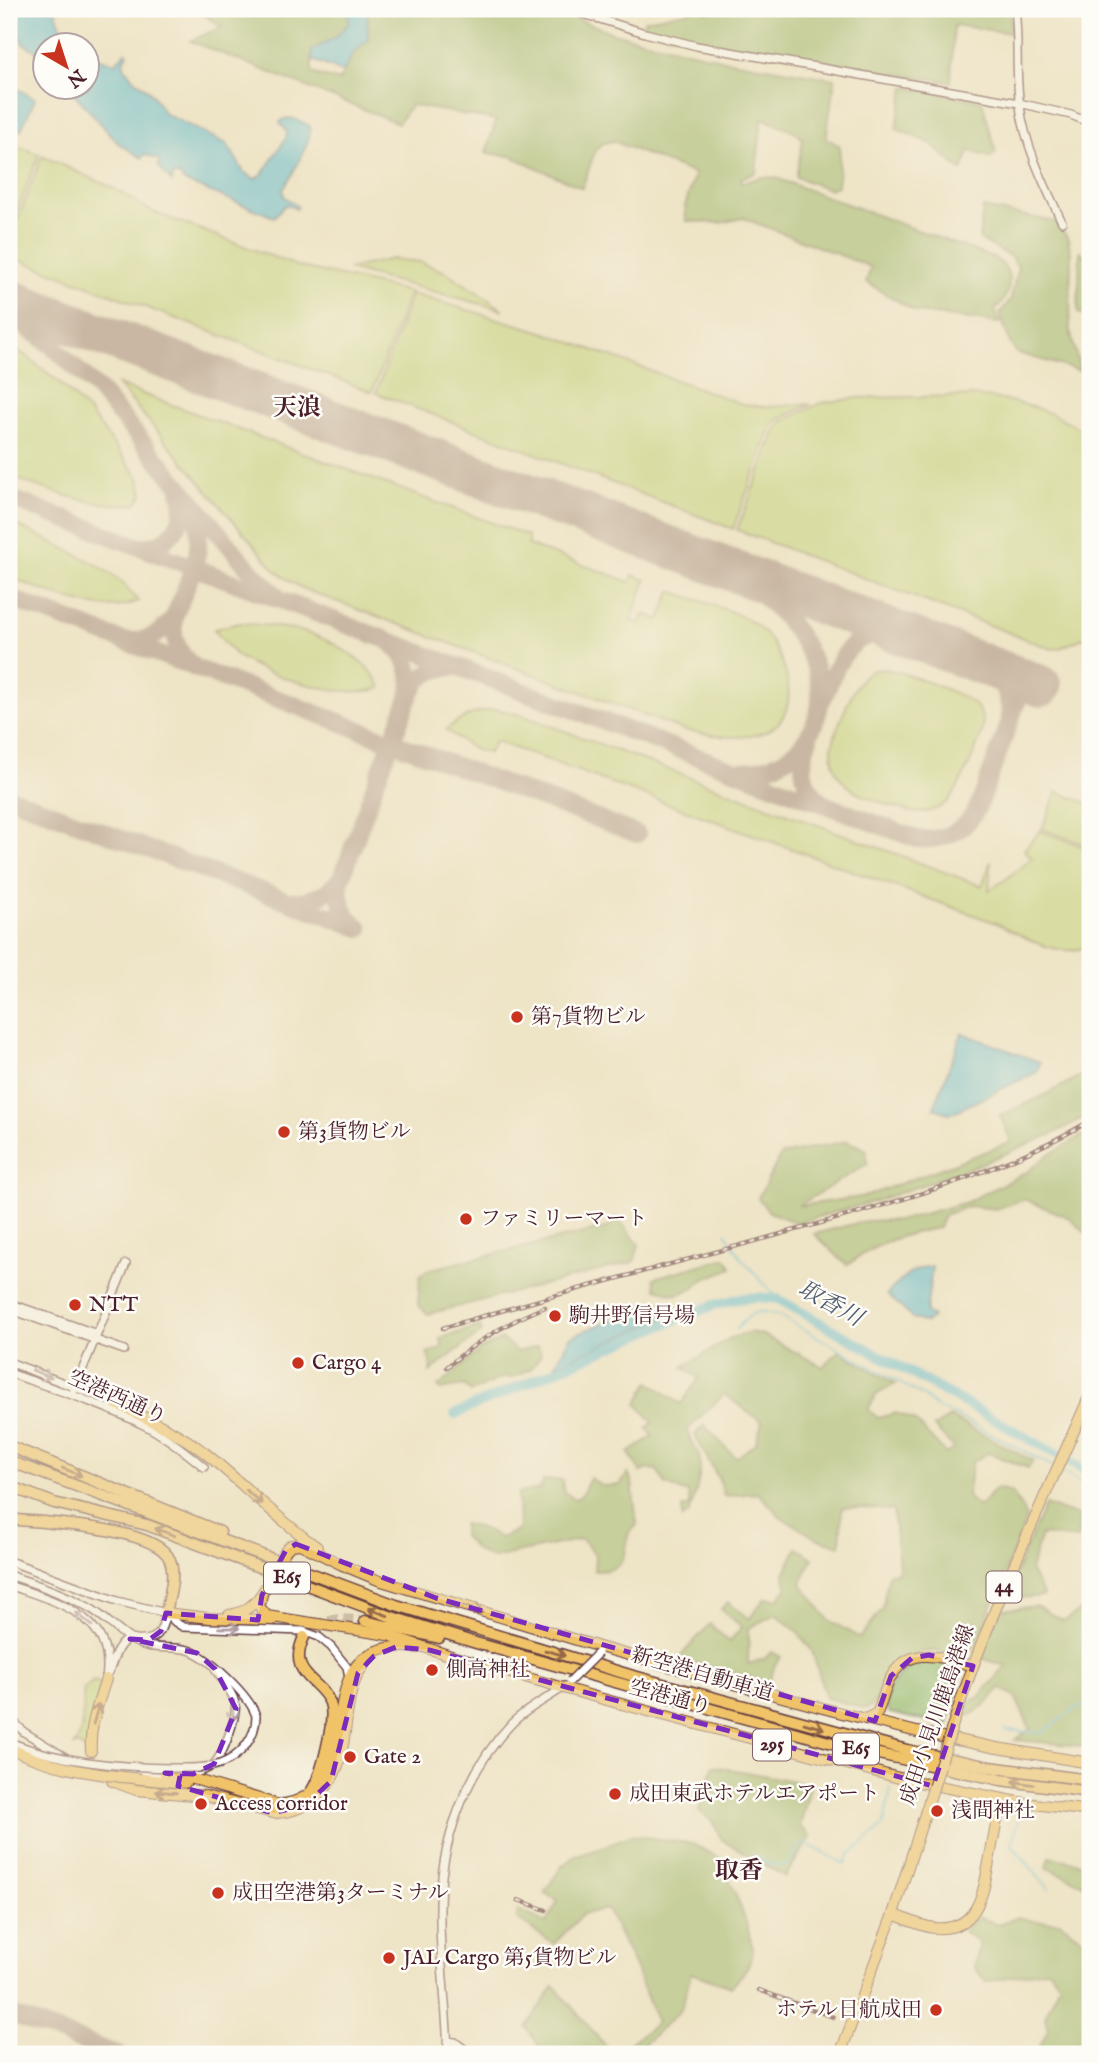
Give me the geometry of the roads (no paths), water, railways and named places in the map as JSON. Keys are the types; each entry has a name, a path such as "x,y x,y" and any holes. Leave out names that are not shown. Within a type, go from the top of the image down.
{"highway":[{"path":"9,1446 242,1542 312,1574"},
{"name":"E65","path":"9,1461 312,1574"},
{"name":"E65","path":"14,1488 54,1503 147,1525 392,1617 561,1666"},
{"path":"9,1517 109,1530 161,1548 168,1556 172,1568 166,1613"},
{"name":"新空港自動車道","path":"312,1574 451,1622 825,1729 990,1767 1090,1780"},
{"path":"365,1621 561,1666"},
{"path":"304,1637 300,1653 302,1668 327,1697 332,1714 322,1770 310,1793"},
{"name":"新空港自動車道","path":"561,1666 850,1748 1001,1780 1090,1792"}],"main road":[{"name":"成田小見川鹿島港線","path":"841,2054 892,1914 973,1666 1037,1509 1090,1395"},
{"name":"295","path":"113,1402 167,1429 203,1451 295,1531 361,1573"},
{"name":"空港通り","path":"1090,1763 997,1748 865,1719 601,1650 390,1584 300,1544 291,1545 286,1550 259,1606 263,1613 271,1617 388,1635 451,1656 566,1685 863,1770 984,1796 1090,1811"},
{"name":"295","path":"166,1613 234,1614 248,1609 262,1595"},
{"name":"295","path":"166,1613 209,1618 294,1620"},
{"path":"232,1802 294,1802 310,1793 323,1780 331,1762 349,1677 363,1659 377,1651 406,1647 451,1656"},
{"path":"112,1781 136,1790 193,1794 261,1811 283,1813 306,1805 331,1782 339,1766 358,1673 368,1661 388,1648"},
{"path":"865,1719 873,1716 879,1709 891,1676 912,1658 929,1655 973,1666"},
{"path":"92,1751 91,1734 106,1679"},
{"path":"879,1709 888,1724"},
{"path":"9,1748 36,1760 87,1773 217,1786"},
{"path":"165,1773 276,1804"},
{"path":"892,1914 938,1928 958,1924 972,1914 982,1898 998,1814 994,1805 984,1796"},
{"path":"998,1814 1018,1802"}],"street":[{"path":"567,9 697,46 1019,103 1090,123"},
{"path":"1015,9 1019,103 1033,153 1062,222"},
{"path":"73,1391 126,1264"},
{"path":"9,1303 124,1350"},
{"path":"9,1309 96,1337"},
{"name":"空港西通り","path":"9,1362 146,1426 204,1467"},
{"name":"空港西通り","path":"9,1373 113,1402"},
{"path":"9,1560 117,1601 166,1613 179,1625 188,1628 293,1630 312,1634 331,1647 347,1667 349,1677"},
{"path":"9,1574 91,1608 130,1639 145,1646 177,1648 197,1653 229,1680 249,1702 257,1716 255,1727 245,1746 226,1761 211,1766 161,1768 108,1765 33,1751 9,1742"},
{"path":"9,1585 76,1612 93,1625 106,1651 106,1679"},
{"path":"106,1679 120,1646 130,1639 149,1640 158,1635 166,1613"},
{"path":"448,2054 440,1909 446,1852 465,1796 491,1747 515,1721 566,1685 601,1650"},
{"path":"9,1717 33,1738 79,1764 115,1771 193,1774 214,1764 219,1757 236,1709 232,1695 215,1669"},
{"path":"447,2041 455,2042 471,2054"}],"water":[{"path":"9,9 55,9 61,26 68,32 32,32 32,48 19,38 9,46"},
{"path":"348,9 367,9 368,40 354,52 343,72 312,60 312,51 337,36 349,23"},
{"path":"126,52 128,54 123,61 127,71 149,91 165,114 227,144 244,172 254,179 261,176 286,138 287,132 280,122 283,119 291,118 310,126 305,149 283,190 284,196 298,207 296,209 286,204 274,217 183,181 181,176 173,175 172,182 158,166 160,160 144,154 142,158 118,143 81,102 102,102 102,60 115,63"},
{"path":"18,89 32,97 34,102 21,130 9,125 9,114"},
{"path":"962,1033 1040,1062 1037,1072 950,1114 934,1108"},
{"path":"932,1266 926,1313 933,1317 926,1323 912,1318 887,1294 912,1272"},
{"path":"655,1301 683,1310 555,1366 570,1337"}],"waterway":[{"path":"726,1233 741,1258 778,1299"},
{"name":"取香川","path":"455,1414 714,1305 758,1297 778,1299 1090,1473"},
{"path":"736,1330 755,1313 766,1312 780,1316 925,1397 939,1409 1052,1466"},
{"path":"1060,1470 1090,1489"},
{"path":"1090,1664 1087,1667 1090,1690"},
{"path":"1005,1730 1042,1733 1077,1707 1090,1706"},
{"path":"753,1855 773,1865 787,1865 798,1848 805,1843 845,1864 849,1855 883,1826 891,1788"},
{"path":"1018,1820 1012,1845 1049,1889"}],"tunnel":[{"path":"304,1637 324,1622 339,1619 365,1621"}],"railway":[{"path":"443,1328 900,1200 1017,1158 1090,1121"},
{"path":"447,1367 493,1332 545,1307"},
{"path":"518,1900 546,1910"},
{"path":"759,1990 833,2017"}],"place":[{"name":"第7貨物ビル","path":"517,1017"},
{"name":"第3貨物ビル","path":"284,1132"},
{"name":"ファミリーマート","path":"466,1219"},
{"name":"NTT","path":"75,1305"},
{"name":"駒井野信号場","path":"555,1316"},
{"name":"Cargo 4","path":"298,1363"},
{"name":"側高神社","path":"432,1670"},
{"name":"Gate 2","path":"350,1757"},
{"name":"成田東武ホテルエアポート","path":"615,1794"},
{"name":"Access corridor","path":"201,1804"},
{"name":"浅間神社","path":"937,1811"},
{"name":"成田空港第3ターミナル","path":"218,1893"},
{"name":"JAL Cargo 第5貨物ビル","path":"389,1958"},
{"name":"ホテル日航成田","path":"936,2010"}],"district":[{"name":"天浪","path":"297,408"},
{"name":"取香","path":"739,1871"}]}
